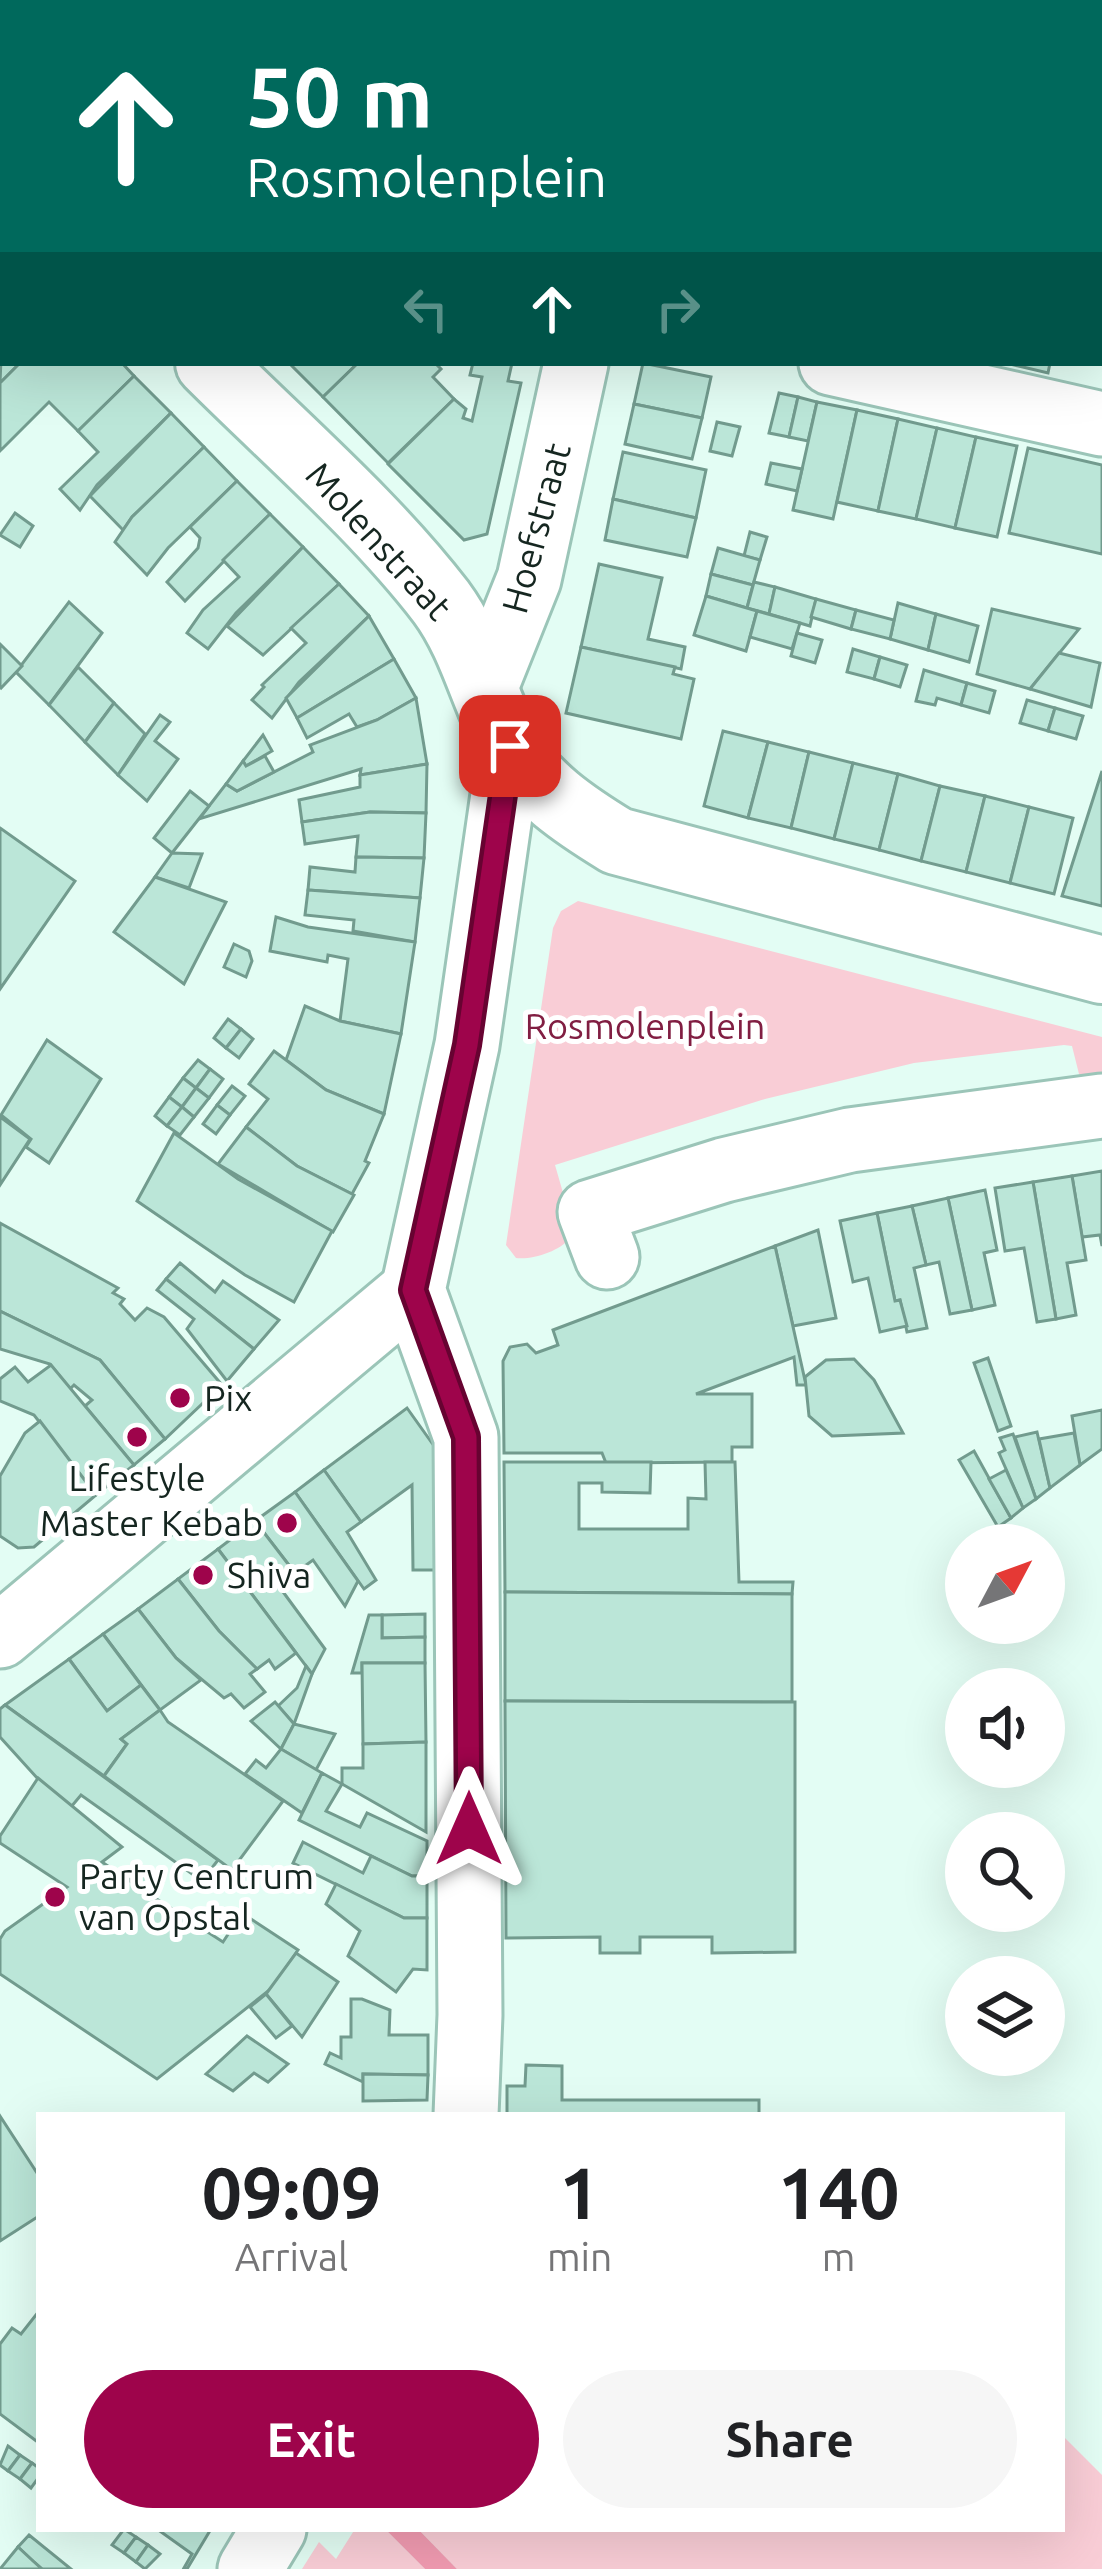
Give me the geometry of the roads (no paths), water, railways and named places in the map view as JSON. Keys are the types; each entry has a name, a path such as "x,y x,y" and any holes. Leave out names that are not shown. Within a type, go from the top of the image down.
{"street":[{"name":"Molenstraat","path":"212,366 415,569 469,647 497,718"},
{"name":"Hoefstraat","path":"497,718 575,366"},
{"path":"844,366 1102,424"},
{"path":"497,718 540,784 572,814 617,841 1102,970"},
{"path":"466,2112 470,2015 466,1437 413,1290 467,1045 497,718"},
{"path":"607,1257 590,1212 724,1170 850,1140 1102,1106"},
{"path":"1,1633 413,1290"},
{"path":"250,2569 272,2532"}],"place":[{"name":"Pix","path":"180,1398"},
{"name":"Lifestyle","path":"137,1437"},
{"name":"Master Kebab","path":"287,1523"},
{"name":"Shiva","path":"203,1575"},
{"name":"Party Centrum van Opstal","path":"55,1897"}],"park label":[{"name":"Rosmolenplein","path":"645,1026"}]}
